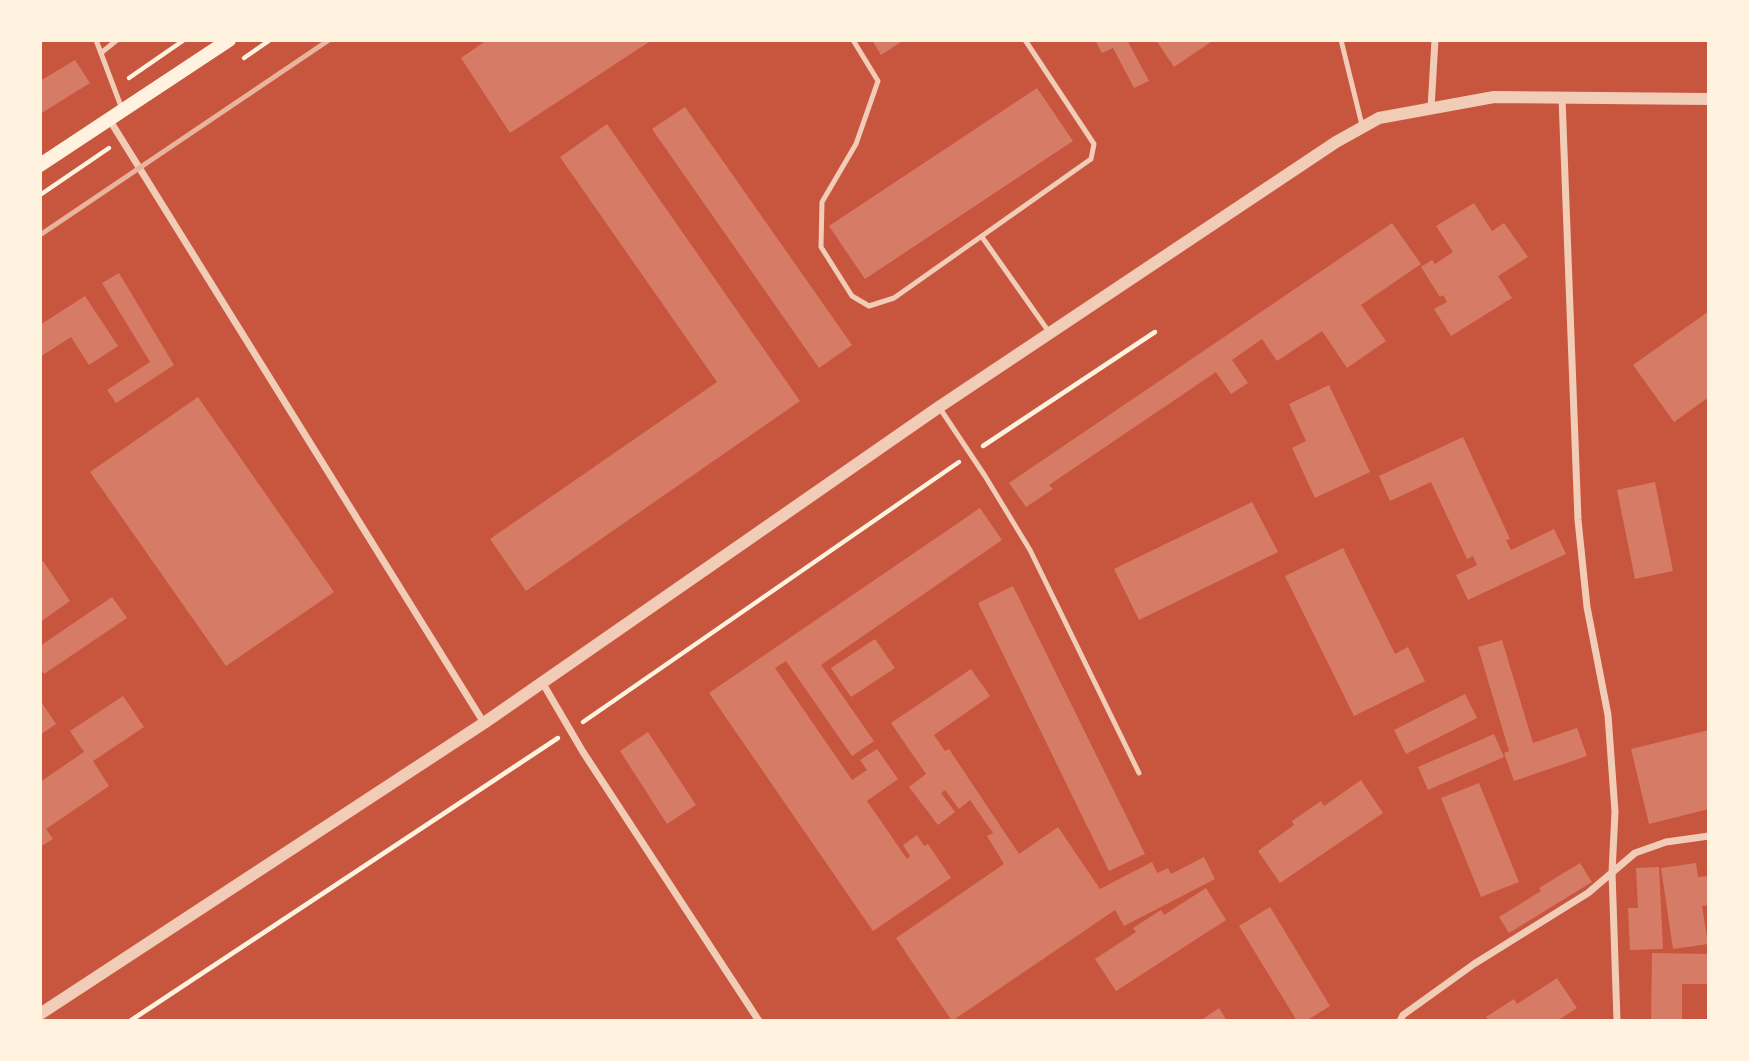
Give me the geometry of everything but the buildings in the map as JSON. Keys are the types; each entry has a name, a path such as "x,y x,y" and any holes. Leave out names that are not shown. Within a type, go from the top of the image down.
{"main road":[{"path":"40,165 229,40"}],"street":[{"path":"1431,108 1435,40"},
{"path":"40,1014 484,723 939,407 1051,335 1336,142 1379,118 1494,97 1709,99"},
{"path":"1562,98 1578,520 1587,607 1608,715 1615,812 1612,872 1617,1021"},
{"path":"109,120 484,723"},
{"path":"542,682 570,730 759,1021"},
{"path":"1400,1021 1403,1015 1474,964 1588,893 1635,853 1666,842 1709,836"}],"lane":[{"path":"96,40 122,111"},
{"path":"101,53 117,40"},
{"path":"853,40 878,81 856,144 822,202 821,247 852,296 869,306 894,298 1091,159 1094,144 1025,40"},
{"path":"1340,40 1362,128"},
{"path":"982,237 1051,335"},
{"path":"939,407 1030,550 1139,773"}],"path":[{"path":"130,1021 570,730 970,454 1154,332"}],"railway":[{"path":"40,235 329,40"}]}
